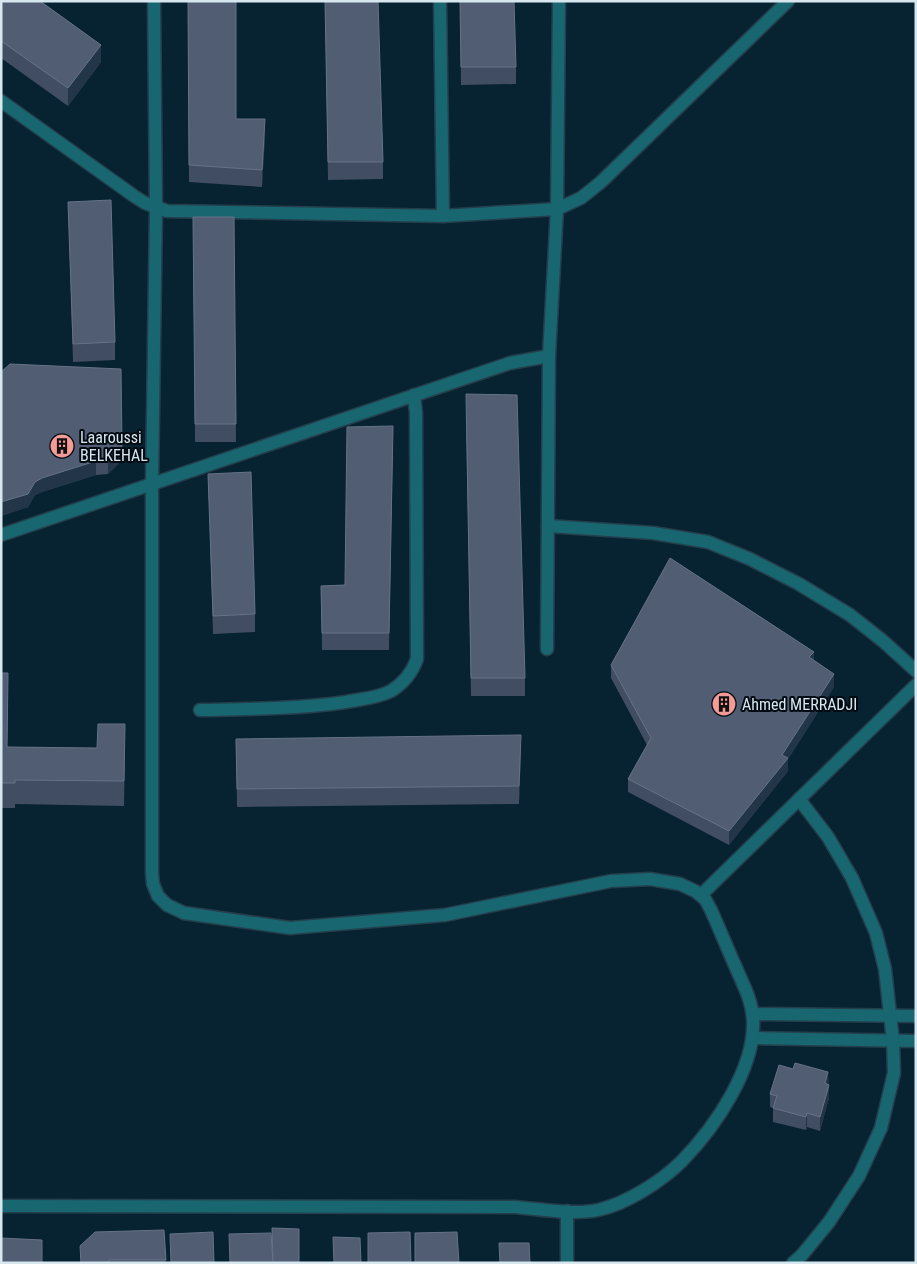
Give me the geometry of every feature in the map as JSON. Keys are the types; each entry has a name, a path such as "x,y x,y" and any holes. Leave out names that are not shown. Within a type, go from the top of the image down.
{"street":[{"path":"1,1206 515,1208 584,1212 599,1210 628,1199 654,1183 681,1162 712,1124 741,1078 750,1054 753,1038 752,1004 715,919 701,895 680,884 650,880 611,882 446,915 290,928 184,913 167,905 158,896 153,884 152,873 152,484 156,208 154,1"},
{"path":"440,1 443,216"},
{"path":"547,649 549,356 557,209 559,1"},
{"path":"1,101 134,196 156,208 179,212 443,216 557,209 581,198 601,182 788,1"},
{"path":"1,535 510,363 549,356"},
{"path":"200,710 283,708 365,699 390,691 413,671 417,659 416,422 414,396"},
{"path":"548,526 653,533 708,542 799,584 841,610 883,641 916,672"},
{"path":"701,895 916,686"},
{"path":"793,1263 829,1222 859,1176 881,1128 894,1073 891,1016 885,969 876,933 852,878 828,837 800,799"},
{"path":"753,1014 916,1016"},
{"path":"753,1038 916,1041"},
{"path":"566,1263 567,1211"}],"building":[{"path":"1,1 40,1 101,45 68,88 1,41"},
{"path":"188,1 236,1 236,119 265,119 262,170 189,165"},
{"path":"325,1 378,1 383,162 328,162"},
{"path":"460,1 514,1 516,67 461,67"},
{"path":"111,200 115,342 73,344 68,202"},
{"path":"193,217 234,217 236,424 195,424"},
{"name":"Laaroussi BELKEHAL","path":"10,364 121,369 122,447 108,461 96,461 42,478 35,482 28,494 1,502 1,372"},
{"path":"466,394 517,395 525,678 471,678"},
{"path":"393,426 389,633 322,633 321,586 345,585 347,427"},
{"path":"251,472 255,614 213,616 208,474"},
{"name":"Ahmed MERRADJI","path":"670,558 814,652 809,657 834,674 782,755 788,758 729,831 628,779 651,738 611,665"},
{"path":"1,673 8,673 7,747 97,748 98,724 125,724 124,781 15,780 15,783 1,783"},
{"path":"521,735 519,786 237,789 236,739"},
{"path":"795,1063 828,1072 825,1083 829,1085 820,1117 807,1113 806,1117 773,1108 777,1096 770,1094 779,1065 793,1069"},
{"path":"272,1228 299,1229 299,1263 273,1263"},
{"path":"164,1230 166,1260 109,1260 109,1263 81,1263 80,1246 95,1232"},
{"path":"213,1232 214,1263 171,1263 170,1234"},
{"path":"410,1232 411,1263 368,1263 368,1233"},
{"path":"457,1232 459,1263 415,1263 415,1233"},
{"path":"271,1233 273,1263 230,1263 229,1234"},
{"path":"333,1237 360,1238 361,1263 334,1263"},
{"path":"1,1238 42,1240 42,1263 1,1263"},
{"path":"499,1243 529,1243 530,1263 500,1263"}],"place":[{"name":"Laaroussi BELKEHAL","path":"62,446"},
{"name":"Ahmed MERRADJI","path":"724,704"}]}
